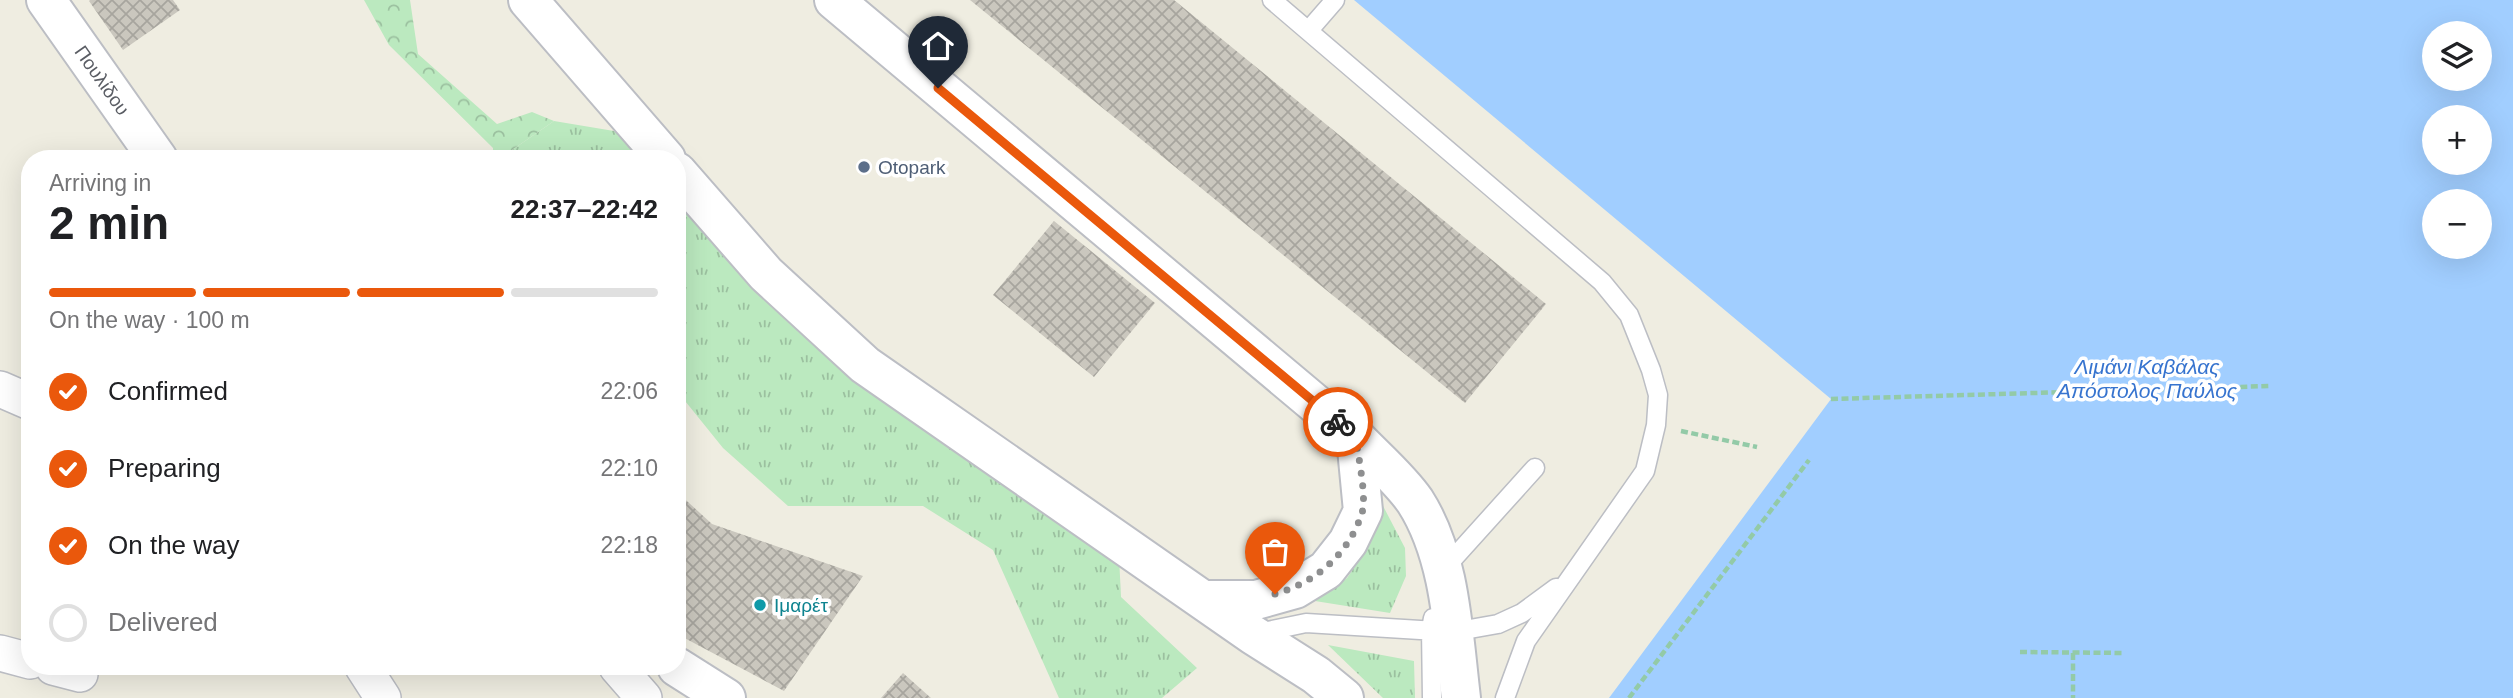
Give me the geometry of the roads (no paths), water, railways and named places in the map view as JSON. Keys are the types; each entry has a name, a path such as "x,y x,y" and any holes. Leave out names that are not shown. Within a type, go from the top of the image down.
{"street":[{"name":"Πουλίδου","path":"46,0 152,150"},
{"path":"528,0 658,150"},
{"path":"835,0 1356,438 1413,499 1429,527 1442,570 1442,631 1461,698"},
{"path":"686,182 766,274 865,365 1252,635 1316,675 1344,698"},
{"path":"0,389 21,398"},
{"path":"1205,600 1256,600 1294,589 1326,570 1348,542 1363,511 1356,438"},
{"path":"0,653 21,659"},
{"path":"686,673 726,698"},
{"path":"368,675 383,698"},
{"path":"624,675 645,698"}],"lane":[{"path":"1272,0 1602,282 1629,315 1651,370 1658,395 1656,425 1645,471 1526,641 1506,698"},
{"path":"1309,30 1335,0"},
{"path":"1442,570 1535,468"},
{"path":"1252,635 1306,623 1442,631 1498,624 1522,613 1568,580"},
{"path":"1432,698 1442,631"}],"water":[{"name":"Λιμάνι Καβάλας Απόστολος Παύλος","path":"1354,0 2513,0 2513,698 1609,698 1831,399"}],"place":[{"name":"Otopark","path":"864,167"},
{"name":"Ιμαρέτ","path":"760,605"}]}
